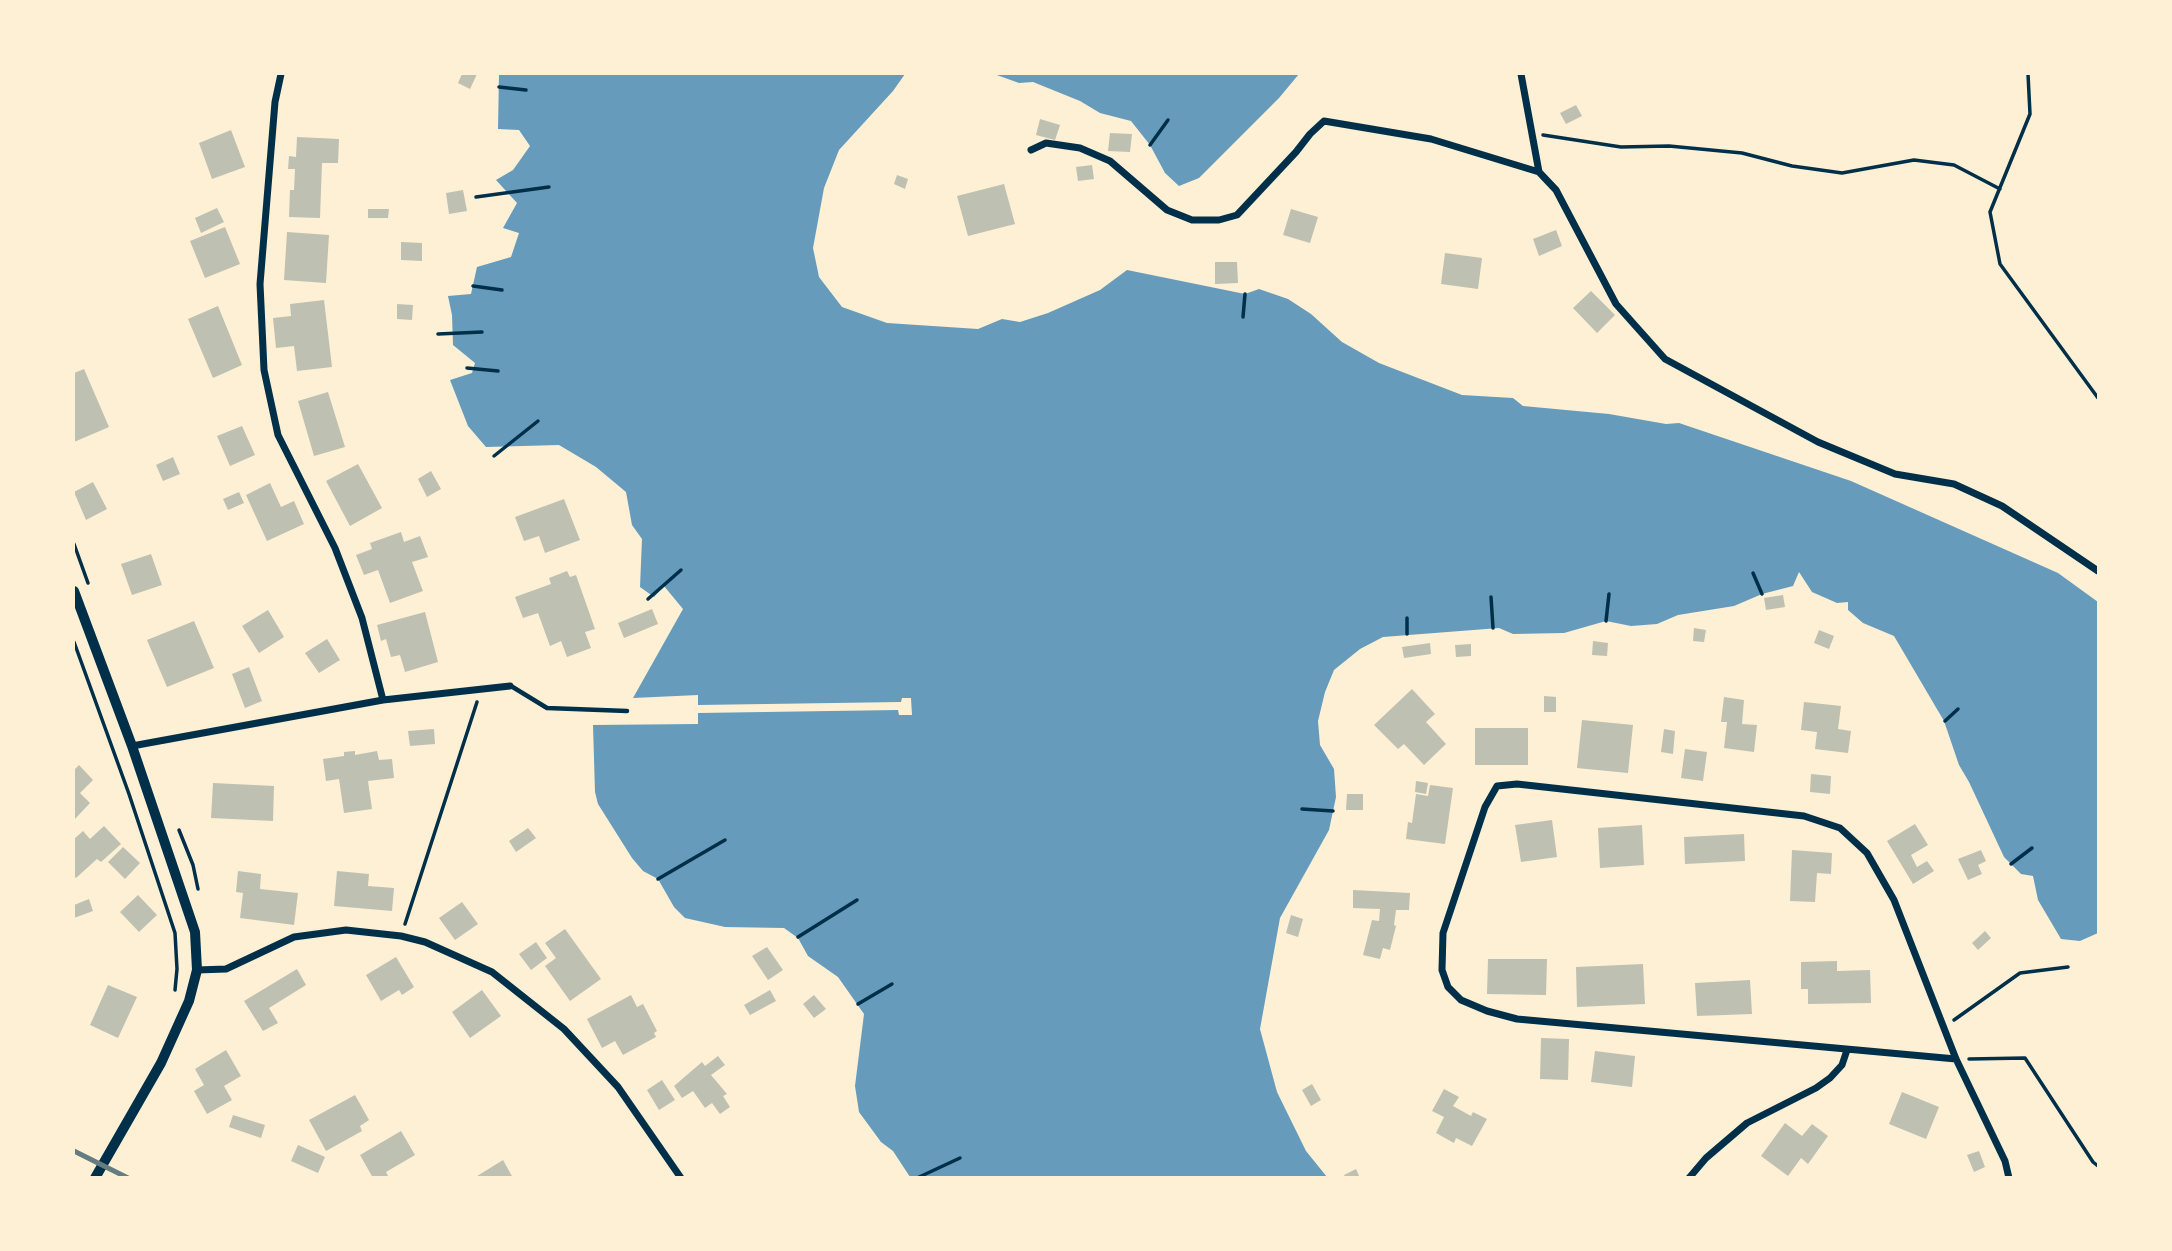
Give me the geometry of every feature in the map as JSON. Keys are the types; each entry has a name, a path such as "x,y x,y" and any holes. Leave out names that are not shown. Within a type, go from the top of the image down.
{"street":[{"path":"281,74 275,102 260,285 264,370 278,435 335,548 362,618 383,700"},
{"path":"1521,74 1539,172"},
{"path":"1031,150 1046,143 1080,148 1110,161 1167,210 1192,220 1219,220 1237,215 1324,121 1431,139 1539,172 1556,190 1616,303 1665,359 1818,442 1895,474 1954,485 2002,506 2098,571"},
{"path":"74,592 132,746 195,932 197,971 189,1001 161,1063 95,1178"},
{"path":"132,746 383,700 510,686"},
{"path":"1956,1059 1517,1019 1488,1012 1461,1000 1448,987 1442,970 1443,933 1485,807 1497,786 1517,784 1804,816 1840,828 1867,853 1894,900 1956,1059 2005,1161 2009,1178"},
{"path":"197,971 226,970 294,937 346,930 401,936 425,942 492,972 564,1029 618,1087 681,1178"},
{"path":"1689,1178 1706,1158 1747,1123 1830,1079 1842,1065 1846,1050"}],"lane":[{"path":"510,686 547,708 627,711"}],"path":[{"path":"2028,74 2030,114 1990,212 2000,264 2098,398"},
{"path":"499,87 526,90"},
{"path":"1150,145 1168,120"},
{"path":"1531,134 1621,147 1669,146 1742,153 1791,166 1842,173 1914,160 1954,165 2000,188"},
{"path":"476,197 549,187"},
{"path":"473,286 502,290"},
{"path":"1243,317 1245,294"},
{"path":"438,334 482,332"},
{"path":"467,368 498,371"},
{"path":"494,457 538,421"},
{"path":"648,599 681,570"},
{"path":"1753,573 1762,594"},
{"path":"1606,621 1609,594"},
{"path":"1491,597 1493,628"},
{"path":"1407,618 1407,634"},
{"path":"74,642 175,933 177,969 174,995 189,1001"},
{"path":"401,936 481,689"},
{"path":"1944,721 1958,709"},
{"path":"1302,809 1333,811"},
{"path":"658,879 725,840"},
{"path":"2011,864 2032,848"},
{"path":"798,937 857,900"},
{"path":"1944,1027 2020,973 2068,967"},
{"path":"858,1004 892,984"},
{"path":"1956,1059 2025,1058 2098,1166"},
{"path":"2093,1162 2098,1157"},
{"path":"917,1178 960,1158"}],"water":[{"path":"499,74 905,74 839,150 824,188 813,248 819,277 842,307 887,323 978,329 1002,319 1020,322 1048,313 1100,290 1127,270 1245,294 1259,289 1288,299 1311,314 1342,342 1379,363 1462,395 1513,398 1523,406 1609,414 1666,424 1679,423 1851,481 2058,573 2098,602 2098,933 2080,941 2061,939 2038,900 2033,876 2021,874 2004,857 1959,765 1944,721 1894,636 1863,623 1848,610 1848,602 1837,603 1812,592 1799,572 1793,586 1762,594 1734,606 1678,615 1657,624 1631,626 1606,621 1564,633 1513,634 1499,628 1383,637 1360,649 1334,670 1325,692 1318,721 1320,745 1334,769 1336,797 1329,830 1280,918 1260,1029 1277,1092 1306,1151 1327,1177 910,1177 893,1151 881,1142 859,1112 855,1086 864,1014 838,977 808,956 798,938 784,928 725,927 685,918 674,907 658,879 643,871 632,858 598,804 595,792 593,725 698,724 698,695 633,698 683,609 664,586 654,597 640,587 642,539 632,525 626,492 596,467 559,445 486,447 468,426 450,380 472,373 475,363 453,345 448,296 471,294 477,267 511,257 519,233 503,228 517,203 496,180 513,170 530,146 519,130 498,129"},
{"path":"994,74 1299,74 1279,98 1199,178 1179,186 1165,173 1150,145 1131,121 1100,113 1080,101 1033,82 1019,83"}],"pier":[{"path":"902,698 911,698 912,715 899,715 898,710 698,713 698,705 901,702"}],"building":[{"path":"462,74 477,74 470,89 458,83"},
{"path":"1576,105 1582,116 1566,124 1560,113"},
{"path":"1040,119 1060,125 1055,140 1036,135"},
{"path":"231,130 245,167 212,179 199,143"},
{"path":"1110,133 1132,134 1130,152 1108,151"},
{"path":"297,137 339,139 338,163 322,163 320,218 289,217 290,190 294,190 295,169 288,169 289,156 296,157"},
{"path":"1092,165 1094,179 1078,181 1076,167"},
{"path":"897,175 908,179 905,189 894,184"},
{"path":"1004,184 1015,224 968,236 957,196"},
{"path":"463,190 467,211 449,214 446,193"},
{"path":"217,208 224,222 201,233 195,218"},
{"path":"368,209 389,209 388,218 368,218"},
{"path":"1291,209 1318,217 1310,243 1283,235"},
{"path":"225,227 240,264 205,278 190,241"},
{"path":"1556,230 1562,246 1539,256 1533,239"},
{"path":"287,232 329,235 326,283 284,280"},
{"path":"401,242 422,243 422,261 401,260"},
{"path":"1445,253 1482,258 1478,289 1441,284"},
{"path":"1215,262 1237,262 1238,283 1215,284"},
{"path":"1591,291 1615,315 1597,333 1573,308"},
{"path":"324,300 332,367 297,371 294,346 276,348 273,318 291,316 290,304"},
{"path":"397,304 413,305 412,320 397,319"},
{"path":"218,306 242,365 213,378 188,319"},
{"path":"84,369 109,427 74,442 74,373"},
{"path":"328,392 345,447 314,456 298,401"},
{"path":"242,426 255,455 230,466 217,436"},
{"path":"173,457 180,474 163,481 156,465"},
{"path":"358,464 382,508 350,526 326,481"},
{"path":"431,471 441,489 427,497 418,479"},
{"path":"93,482 107,509 86,520 74,492"},
{"path":"270,483 281,507 294,501 304,524 267,541 246,495"},
{"path":"239,492 244,503 228,510 223,499"},
{"path":"564,499 580,540 545,553 539,536 524,541 515,517"},
{"path":"401,532 404,542 420,536 428,557 412,562 423,591 390,603 378,570 364,575 356,555 372,549 370,543"},
{"path":"151,554 162,585 132,595 121,564"},
{"path":"567,571 570,577 576,575 595,629 585,632 591,648 567,657 561,641 550,646 538,613 523,618 515,597 551,584 549,578"},
{"path":"1783,595 1785,607 1766,610 1764,598"},
{"path":"652,609 658,624 624,638 618,623"},
{"path":"268,610 284,637 259,653 242,626"},
{"path":"425,612 438,662 405,672 400,655 391,657 386,639 381,641 377,625"},
{"path":"194,621 214,668 167,687 147,640"},
{"path":"1694,628 1706,630 1704,642 1693,641"},
{"path":"1819,630 1834,636 1829,649 1814,643"},
{"path":"327,639 340,660 319,673 305,653"},
{"path":"1593,641 1608,643 1607,656 1592,655"},
{"path":"1430,643 1431,654 1404,658 1402,647"},
{"path":"1471,644 1471,656 1456,657 1455,645"},
{"path":"249,667 262,701 245,708 232,674"},
{"path":"1412,689 1435,714 1426,722 1446,744 1424,765 1404,744 1398,749 1374,725"},
{"path":"1544,696 1556,697 1556,712 1544,712"},
{"path":"1724,697 1744,700 1742,724 1757,725 1754,752 1724,748 1727,722 1721,722"},
{"path":"1804,702 1841,706 1838,729 1851,731 1848,753 1815,749 1817,732 1801,730"},
{"path":"1582,720 1633,725 1628,773 1577,768"},
{"path":"1475,728 1528,728 1528,765 1475,765"},
{"path":"434,729 435,744 410,746 408,731"},
{"path":"1664,729 1675,731 1673,754 1661,752"},
{"path":"1685,749 1707,752 1703,781 1681,778"},
{"path":"355,751 355,755 377,751 379,760 392,759 394,778 368,781 372,809 344,813 339,779 326,781 323,759 344,756 344,752"},
{"path":"79,765 93,780 80,793 90,803 74,820 74,770"},
{"path":"1811,774 1831,776 1830,794 1810,792"},
{"path":"1416,781 1428,783 1426,794 1415,792"},
{"path":"213,783 274,786 273,821 211,818"},
{"path":"1430,785 1453,788 1445,844 1406,839 1408,822 1412,823 1416,794 1428,796"},
{"path":"1347,794 1363,794 1363,810 1346,810"},
{"path":"1552,820 1557,857 1521,862 1515,825"},
{"path":"1915,824 1928,845 1911,855 1917,867 1927,861 1934,871 1913,884 1887,841"},
{"path":"1642,825 1644,865 1600,868 1598,828"},
{"path":"104,826 121,844 101,862 97,859 76,878 74,839 83,831 90,839"},
{"path":"528,828 536,838 516,852 509,841"},
{"path":"1744,834 1745,861 1685,864 1684,837"},
{"path":"123,847 140,863 125,879 108,862"},
{"path":"1792,850 1832,853 1831,874 1817,873 1815,902 1790,901"},
{"path":"1981,850 1986,861 1978,865 1982,874 1968,880 1958,859"},
{"path":"238,871 261,874 260,889 298,893 294,925 240,918 243,893 236,892"},
{"path":"337,871 369,874 368,886 394,888 392,911 334,906"},
{"path":"1353,890 1410,893 1409,910 1396,910 1396,926 1390,950 1383,948 1380,959 1363,955 1372,920 1379,921 1380,909 1353,908"},
{"path":"138,895 157,915 139,932 120,912"},
{"path":"89,899 93,911 74,918 74,905"},
{"path":"462,902 478,924 455,940 439,918"},
{"path":"1291,915 1303,919 1298,937 1286,933"},
{"path":"565,929 601,979 570,1001 545,966 556,958 545,943"},
{"path":"1985,931 1991,938 1978,950 1972,943"},
{"path":"536,942 547,958 531,970 519,954"},
{"path":"767,947 783,970 768,980 752,956"},
{"path":"396,957 414,987 402,995 399,990 381,1001 366,975"},
{"path":"1488,959 1547,959 1546,995 1487,994"},
{"path":"1837,961 1837,971 1870,970 1871,1003 1808,1004 1808,989 1801,989 1801,962"},
{"path":"1643,964 1645,1004 1577,1007 1576,967"},
{"path":"297,969 306,985 269,1008 278,1023 263,1031 244,1001"},
{"path":"1750,980 1752,1014 1697,1016 1695,983"},
{"path":"108,985 137,997 118,1038 90,1025"},
{"path":"482,990 501,1016 470,1038 452,1012"},
{"path":"770,990 776,1001 750,1015 744,1005"},
{"path":"631,995 637,1007 643,1004 657,1031 654,1033 656,1037 623,1055 615,1041 602,1048 587,1019"},
{"path":"814,995 826,1009 814,1018 803,1004"},
{"path":"1541,1038 1569,1039 1568,1080 1540,1079"},
{"path":"226,1050 241,1076 224,1086 232,1100 207,1114 194,1091 204,1085 195,1069"},
{"path":"1595,1051 1635,1056 1632,1087 1591,1082"},
{"path":"718,1056 725,1065 711,1075 727,1094 723,1096 730,1107 720,1114 712,1103 705,1108 693,1091 682,1098 674,1086 702,1062 705,1066"},
{"path":"662,1080 675,1100 659,1110 647,1090"},
{"path":"1312,1084 1321,1100 1311,1106 1302,1090"},
{"path":"1444,1089 1459,1097 1453,1106 1471,1116 1473,1112 1487,1119 1472,1146 1456,1138 1454,1143 1436,1133 1444,1117 1432,1111"},
{"path":"1902,1092 1939,1107 1926,1139 1889,1124"},
{"path":"355,1095 369,1120 360,1126 362,1131 326,1151 309,1120"},
{"path":"233,1115 265,1125 261,1138 229,1127"},
{"path":"1785,1123 1802,1136 1812,1124 1828,1136 1808,1164 1801,1158 1788,1176 1761,1156"},
{"path":"401,1131 415,1155 386,1172 389,1178 373,1178 360,1155"},
{"path":"298,1145 325,1157 318,1173 291,1161"},
{"path":"1979,1151 1985,1167 1974,1172 1967,1155"},
{"path":"503,1160 513,1178 474,1178"},
{"path":"1356,1169 1360,1178 1346,1178 1344,1175"}],"railway":[{"path":"74,1151 128,1178"}]}
